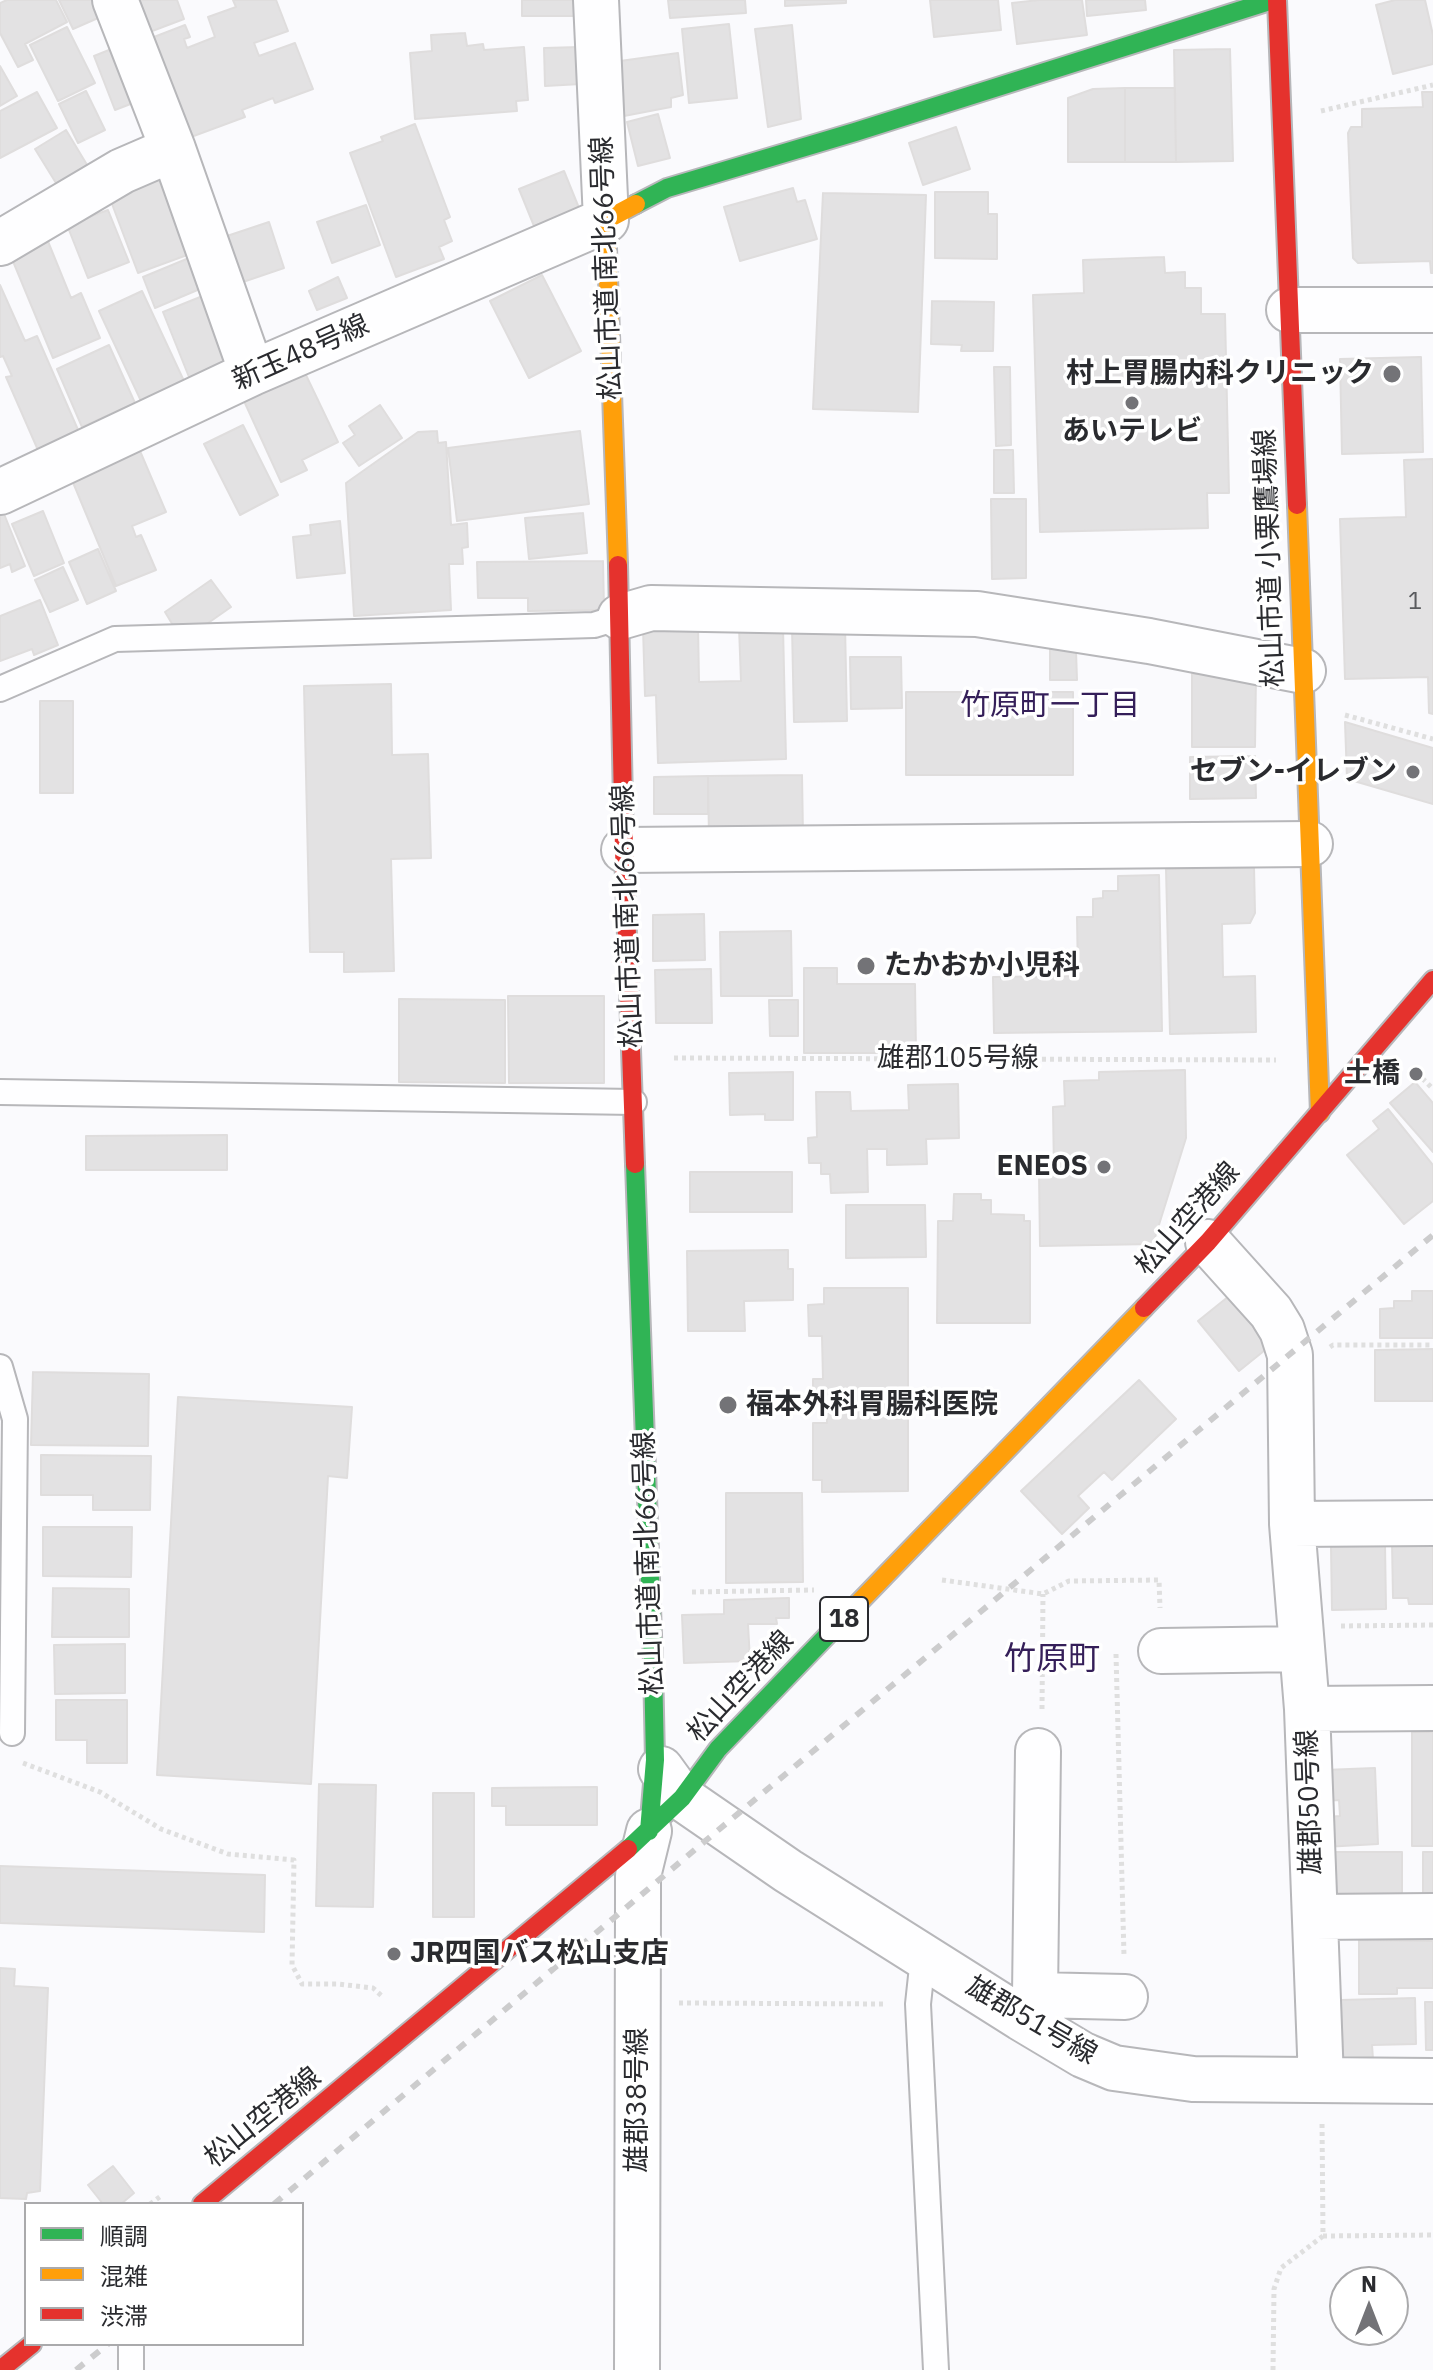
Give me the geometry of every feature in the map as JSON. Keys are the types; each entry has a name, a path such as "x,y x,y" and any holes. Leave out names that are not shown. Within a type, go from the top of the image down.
{"street":[{"path":"115,0 173,149 252,373"},
{"name":"松山市道 南北66号線","path":"596,0 620,617 624,850 651,1592 655,1760 649,1831"},
{"path":"606,220 667,188 1275,0"},
{"name":"松山市道 小栗鷹場線","path":"1275,0 1320,1113"},
{"path":"0,243 122,171 173,149"},
{"name":"新玉48号線","path":"0,492 252,373 606,220"},
{"path":"1289,310 1433,310"},
{"path":"620,617 651,608 977,614 1149,641 1303,671"},
{"path":"624,850 1310,844"},
{"name":"松山空港線","path":"204,2202 649,1831 682,1798 718,1749 1208,1242 1433,980"},
{"name":"雄郡50号線","path":"1208,1242 1271,1312 1282,1330 1290,1355 1292,1524 1307,1709 1321,2080"},
{"path":"1292,1524 1433,1523"},
{"path":"1161,1651 1301,1638"},
{"path":"1307,1709 1433,1708"},
{"path":"1038,1751 1028,2006 1125,1997"},
{"path":"655,1760 682,1798"},
{"name":"雄郡51号線","path":"682,1798 788,1871 929,1959 1028,2006 1083,2055 1114,2068 1193,2079 1433,2081"},
{"name":"雄郡38号線","path":"637,2370 638,1876 649,1831"},
{"path":"1315,1917 1433,1916"},
{"path":"0,2370 30,2346"}],"lane":[{"path":"0,689 115,639 594,625 620,617"},
{"path":"0,1092 634,1102"},
{"path":"0,1367 15,1419 12,1733"},
{"path":"929,1959 921,1976 918,2004 936,2370"},
{"path":"131,2346 131,2370"}],"path":[{"path":"1314,113 1433,85"},
{"path":"1337,712 1433,739"},
{"name":"雄郡105号線","path":"633,1057 1282,1060"},
{"path":"1407,1063 1433,1089"},
{"path":"1291,1376 1333,1345 1433,1345"},
{"path":"932,1579 1043,1594 1069,1581 1159,1580 1161,1651 1116,1651 1125,1997"},
{"path":"651,1592 822,1590"},
{"path":"1038,1751 1041,1746 1043,1594"},
{"path":"1301,1638 1433,1625"},
{"path":"14,1760 100,1792 161,1829 228,1854 294,1860 292,1965 302,1984 373,1988 394,2006"},
{"path":"638,2003 918,2004"},
{"path":"1321,2080 1323,2233"},
{"path":"1273,2370 1274,2289 1281,2268 1323,2233 1433,2235"}],"building":[{"path":"7,0 56,0 67,22 25,44 33,60 18,67 0,33 0,3"},
{"path":"59,0 110,0 114,11 73,29"},
{"path":"134,0 177,0 184,19 147,33"},
{"path":"233,0 276,0 288,31 254,43 259,56 295,43 313,89 275,103 273,98 242,110 245,117 191,137 154,37 185,25 190,37 184,39 187,48 215,37 208,17 236,7"},
{"path":"522,0 576,0 576,16 522,16"},
{"path":"668,0 745,0 746,13 670,18"},
{"path":"785,0 846,0 846,3 785,6"},
{"path":"930,0 998,0 1001,30 934,37"},
{"path":"1082,0 1087,35 1017,44 1012,3"},
{"path":"1086,0 1145,0 1146,10 1087,16"},
{"path":"1395,0 1425,0 1433,35 1433,64 1393,74 1376,5"},
{"path":"729,24 737,98 689,103 682,29"},
{"path":"792,25 801,119 768,127 755,29"},
{"path":"67,27 95,83 58,101 30,45"},
{"path":"465,33 467,46 483,44 484,50 524,47 528,100 516,101 517,111 415,119 410,53 432,51 431,35"},
{"path":"124,44 146,98 115,110 94,56"},
{"path":"580,47 581,84 545,86 544,48"},
{"path":"1230,49 1233,161 1176,162 1174,50"},
{"path":"678,53 683,95 671,98 671,107 624,116 620,61"},
{"path":"0,66 17,96 0,106"},
{"path":"1125,88 1175,88 1176,162 1125,162"},
{"path":"1125,88 1125,162 1068,162 1068,98 1093,89"},
{"path":"86,91 105,130 78,143 59,104"},
{"path":"37,92 57,128 0,158 0,111"},
{"path":"1422,92 1433,92 1433,273 1430,261 1358,263 1353,258 1348,133 1351,127 1362,127 1362,109 1423,107"},
{"path":"658,114 670,158 638,166 627,122"},
{"path":"415,124 450,217 444,220 452,241 439,247 444,259 396,277 350,153 383,141 381,137"},
{"path":"956,127 970,169 923,185 909,143"},
{"path":"66,130 95,178 64,196 35,149"},
{"path":"564,171 579,208 534,226 519,189"},
{"path":"168,174 198,251 138,273 109,196"},
{"path":"793,188 797,202 805,200 817,239 740,261 724,207"},
{"path":"935,192 988,192 988,214 997,214 997,259 935,258"},
{"path":"823,193 926,195 918,412 813,409"},
{"path":"366,205 380,245 332,263 317,222"},
{"path":"108,210 129,262 88,278 67,225"},
{"path":"269,222 284,268 237,284 221,238"},
{"path":"47,239 71,298 81,293 100,338 53,358 10,254"},
{"path":"201,253 214,283 155,308 143,277"},
{"name":"あいテレビ","path":"1164,257 1165,273 1185,272 1185,288 1201,288 1201,314 1225,314 1229,493 1207,493 1208,528 1040,532 1033,295 1084,293 1083,260"},
{"path":"542,275 581,351 529,378 490,301"},
{"path":"338,277 347,298 317,310 309,291"},
{"path":"0,285 25,341 37,336 82,439 41,457 6,377 12,376 3,356 0,357"},
{"path":"142,291 184,381 141,401 99,311"},
{"path":"215,291 244,360 191,382 163,312"},
{"path":"932,301 994,302 993,351 961,351 962,345 931,344"},
{"path":"109,345 135,403 82,427 57,369"},
{"path":"1421,357 1423,452 1342,454 1340,359"},
{"path":"994,367 1010,367 1011,445 996,446"},
{"path":"305,373 338,442 302,460 307,470 281,482 244,401"},
{"path":"380,405 402,438 359,466 343,443 355,435 349,426"},
{"path":"243,425 278,495 240,515 204,444"},
{"path":"437,431 438,443 446,442 451,525 467,523 468,547 462,548 463,564 449,564 451,610 354,616 346,483 418,432"},
{"path":"580,431 589,504 457,521 448,448"},
{"path":"994,450 1013,450 1014,493 994,493"},
{"path":"140,451 166,512 132,526 136,537 141,535 156,570 116,586 72,480"},
{"path":"1433,459 1433,714 1429,713 1428,677 1345,679 1340,519 1406,517 1404,460"},
{"path":"991,499 1026,499 1026,578 992,579"},
{"path":"2,509 25,566 12,572 10,564 0,568"},
{"path":"43,511 64,563 34,576 12,524"},
{"path":"583,513 587,553 529,559 525,518"},
{"path":"340,521 345,573 297,578 293,537 311,535 310,525"},
{"path":"98,549 116,591 87,604 69,562"},
{"path":"603,561 604,610 528,611 528,598 478,598 477,562"},
{"path":"63,567 78,600 50,612 35,580"},
{"path":"211,580 231,607 201,628 174,627 165,612"},
{"path":"40,600 58,645 34,655 32,649 0,661 0,616"},
{"path":"845,625 847,721 794,722 792,627"},
{"path":"698,626 699,682 741,681 739,627 783,627 786,759 658,763 656,695 645,696 643,627"},
{"path":"1050,647 1076,651 1077,680 1050,680"},
{"path":"850,657 901,657 902,708 851,709"},
{"path":"1192,674 1256,674 1255,747 1192,747"},
{"path":"391,684 392,755 428,754 431,858 391,859 394,971 344,972 344,952 310,952 304,686"},
{"path":"906,692 1073,692 1073,775 906,775"},
{"path":"40,701 73,701 73,793 40,793"},
{"path":"1345,722 1433,748 1433,804 1347,779"},
{"path":"1255,756 1256,798 1190,799 1190,757"},
{"path":"802,775 803,836 709,838 708,776"},
{"path":"708,776 708,814 654,814 654,777"},
{"path":"1254,867 1255,913 1250,923 1222,924 1223,977 1255,976 1256,1032 1170,1034 1166,869"},
{"path":"1159,875 1162,1031 994,1033 993,977 1078,976 1077,917 1093,917 1093,899 1103,898 1103,891 1118,891 1118,876"},
{"path":"704,914 705,960 653,961 653,915"},
{"path":"791,931 792,996 721,996 720,932"},
{"path":"804,968 837,968 837,984 915,984 916,1053 804,1053"},
{"path":"711,969 712,1023 656,1023 655,970"},
{"path":"508,996 604,996 604,1083 509,1083"},
{"path":"399,999 505,1000 505,1083 399,1082"},
{"path":"769,1000 798,1000 798,1036 770,1036"},
{"path":"1185,1070 1186,1138 1153,1244 1040,1246 1039,1173 1054,1173 1053,1107 1065,1106 1064,1081 1099,1080 1099,1072"},
{"path":"793,1072 793,1120 765,1120 765,1114 730,1115 729,1073"},
{"path":"1415,1082 1433,1103 1433,1152 1390,1103"},
{"path":"958,1084 959,1138 926,1139 927,1164 887,1165 887,1149 867,1149 868,1192 831,1193 830,1174 821,1174 821,1163 809,1163 808,1138 817,1137 816,1092 850,1092 851,1111 909,1110 908,1085"},
{"path":"1388,1109 1433,1165 1433,1201 1404,1224 1347,1155 1379,1129 1373,1121"},
{"path":"227,1135 227,1170 86,1170 86,1136"},
{"path":"690,1172 792,1172 792,1212 690,1212"},
{"path":"954,1194 981,1194 981,1200 991,1200 991,1214 1024,1215 1024,1221 1030,1221 1030,1323 937,1323 938,1221 953,1221"},
{"path":"846,1205 925,1205 926,1257 846,1258"},
{"path":"788,1250 788,1269 793,1269 793,1300 744,1301 745,1331 688,1331 687,1251"},
{"path":"824,1288 908,1288 908,1491 822,1492 822,1480 813,1480 813,1423 827,1423 827,1407 813,1407 813,1379 823,1379 822,1336 809,1336 808,1305 824,1304"},
{"path":"1239,1288 1280,1338 1239,1371 1198,1321"},
{"path":"1412,1291 1433,1291 1433,1338 1380,1338 1380,1309 1394,1308 1394,1301 1412,1301"},
{"path":"1433,1349 1433,1401 1375,1401 1375,1350"},
{"path":"33,1372 149,1374 148,1446 31,1445"},
{"path":"1139,1380 1176,1419 1112,1480 1104,1472 1078,1496 1089,1508 1062,1534 1021,1491"},
{"path":"178,1397 352,1407 347,1478 328,1476 311,1784 157,1775"},
{"path":"41,1455 151,1456 150,1510 93,1510 93,1495 41,1495"},
{"path":"726,1493 802,1493 803,1582 726,1583"},
{"path":"43,1527 132,1527 131,1577 43,1576"},
{"path":"1433,1541 1433,1604 1409,1604 1408,1598 1393,1598 1392,1542"},
{"path":"1385,1545 1386,1609 1332,1610 1331,1547"},
{"path":"53,1588 129,1589 129,1637 52,1637"},
{"path":"789,1598 789,1618 776,1618 777,1624 748,1624 750,1661 684,1663 682,1615 724,1614 724,1600"},
{"path":"125,1644 125,1693 55,1694 54,1645"},
{"path":"56,1700 127,1700 127,1763 87,1763 87,1740 56,1740"},
{"path":"1412,1732 1433,1732 1433,1846 1412,1846"},
{"path":"1375,1768 1378,1844 1324,1847 1323,1817 1340,1816 1339,1800 1326,1801 1324,1770"},
{"path":"319,1784 376,1785 373,1907 316,1906"},
{"path":"597,1787 597,1825 506,1825 506,1806 492,1806 492,1788"},
{"path":"433,1793 474,1793 474,1917 433,1917"},
{"path":"1330,1852 1402,1852 1402,1899 1330,1899"},
{"path":"1423,1852 1433,1852 1433,1901 1423,1901"},
{"path":"0,1866 265,1875 264,1932 0,1923"},
{"path":"1359,1940 1433,1941 1433,1988 1397,1988 1397,1994 1359,1994"},
{"path":"0,1968 15,1969 14,1986 48,1988 40,2191 27,2193 26,2199 0,2198"},
{"path":"1415,1998 1416,2044 1372,2045 1373,2059 1343,2060 1341,2000"},
{"path":"1425,2002 1433,2002 1433,2050 1426,2050"},
{"path":"113,2166 134,2193 123,2202 101,2202 88,2185"}],"railway":[{"path":"276,2202 1433,1235"},
{"path":"76,2370 106,2346"}],"traffic: fast":[{"path":"636,204 667,188 1273,0"},
{"path":"635,1164 653,1663 655,1760 649,1831"},
{"path":"628,1849 682,1798 718,1749 843,1619"}],"traffic: slow":[{"path":"618,565 606,220 636,204"},
{"path":"1297,505 1320,1113"},
{"path":"843,1619 1144,1308"}],"traffic: jam":[{"path":"1277,0 1297,505"},
{"path":"618,565 635,1164"},
{"path":"1144,1308 1208,1242 1433,980"},
{"path":"204,2202 628,1849"},
{"path":"0,2370 30,2346"}],"place":[{"name":"村上胃腸内科クリニック","path":"1392,374"},
{"name":"あいテレビ","path":"1132,403"},
{"name":"セブン-イレブン","path":"1413,772"},
{"name":"たかおか小児科","path":"866,966"},
{"name":"土橋","path":"1416,1074"},
{"name":"ENEOS","path":"1104,1167"},
{"name":"福本外科胃腸科医院","path":"728,1405"},
{"name":"JR四国バス松山支店","path":"394,1954"}],"district":[{"name":"竹原町一丁目","path":"1050,706"},
{"name":"竹原町","path":"1052,1660"}]}
